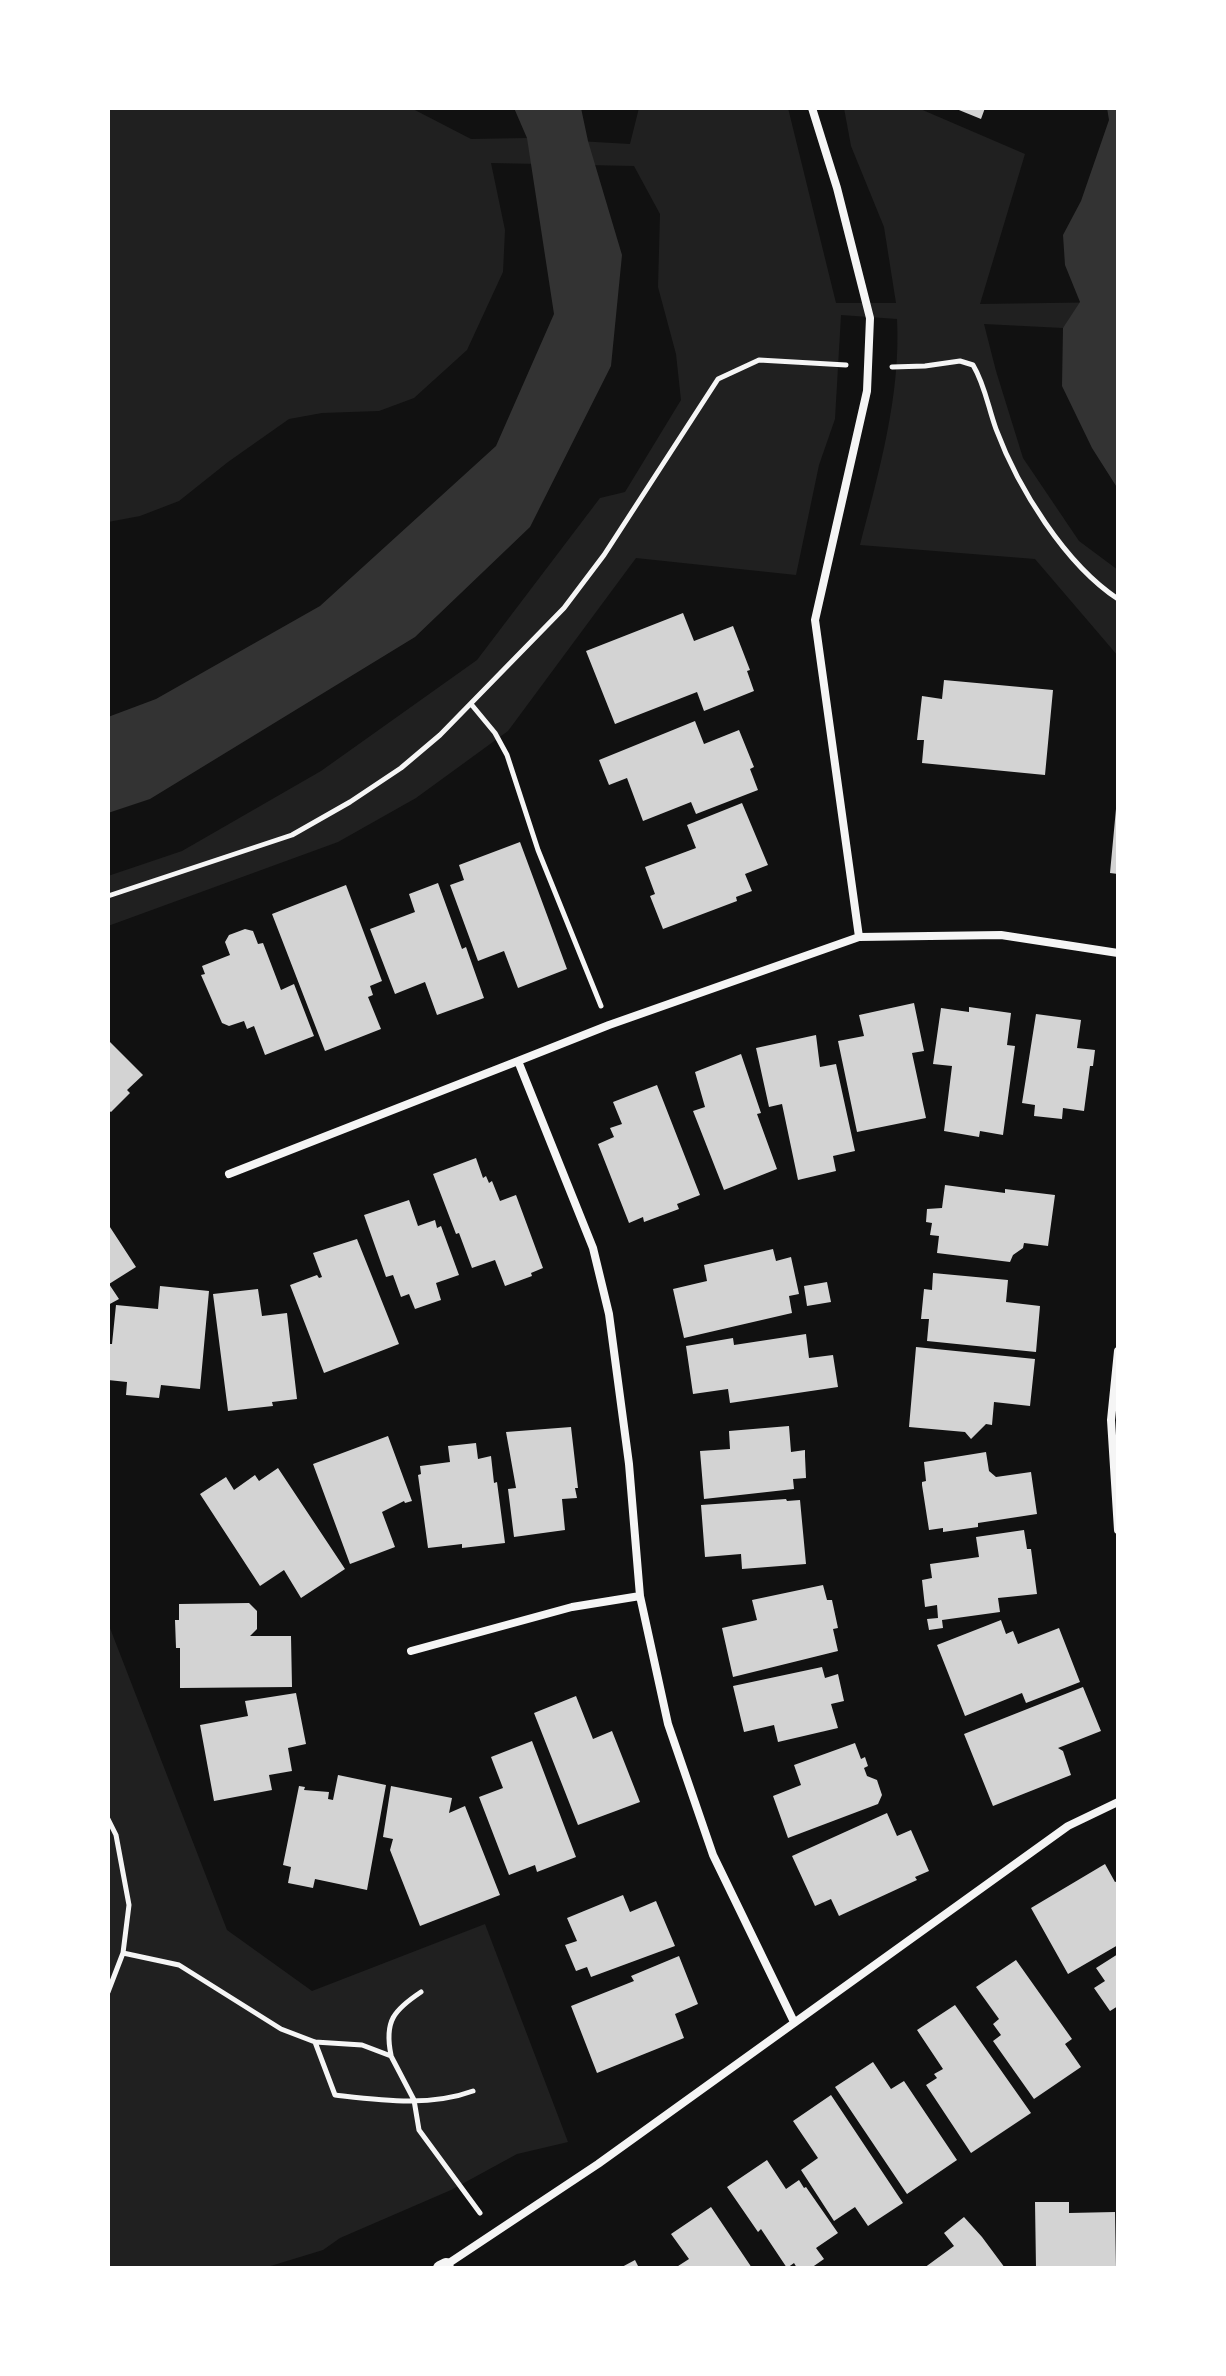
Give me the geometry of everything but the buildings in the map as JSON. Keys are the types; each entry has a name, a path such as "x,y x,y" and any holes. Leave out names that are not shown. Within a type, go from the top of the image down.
{"street":[{"path":"812,108 837,188 870,318 867,391 815,620 859,937"},
{"path":"229,1174 609,1025 859,937 1001,935 1118,953"},
{"path":"518,1061 593,1248 609,1314 629,1464 640,1596 668,1724 713,1855 794,2022"},
{"path":"1118,1351 1111,1420 1118,1530"},
{"path":"411,1651 572,1607 640,1596"},
{"path":"444,2267 598,2164 1068,1826 1118,1802"}],"path":[{"path":"108,896 292,835 401,768 440,735 564,608 604,555 718,379 759,360 868,367 925,366 960,361 973,365 1008,458 1034,505 1079,566 1118,599"},
{"path":"471,704 495,733 507,755 538,850 609,1025"},
{"path":"108,1819 116,1835 129,1905 123,1953 108,1992"},
{"path":"123,1953 179,1965 281,2029 315,2042 362,2045 391,2056"},
{"path":"421,1992 406,2002 391,2019 386,2035 391,2056 414,2100 419,2130 494,2233"},
{"path":"315,2042 335,2095 414,2100 444,2099 473,2091"}],"shaded area":[{"path":"108,108 411,108 471,139 527,138 630,144 639,108 788,108 836,303 896,303 884,227 851,146 844,108 918,108 1025,154 980,304 1118,302 1063,328 984,324 1023,458 1079,541 1118,570 1118,656 1035,559 860,545 892,404 897,319 841,315 835,419 819,465 796,575 636,558 508,731 416,798 338,842 108,926 108,876 182,851 321,771 477,660 600,498 625,492 681,400 676,354 658,287 660,214 634,166 491,163 505,230 503,272 467,350 414,398 379,411 322,413 289,419 179,501 140,516 108,522"},
{"path":"514,108 581,108 622,255 611,366 530,527 415,637 150,799 108,813 108,717 156,699 320,606 496,446 554,314 527,138"},
{"path":"1107,108 1118,108 1118,489 1092,448 1062,386 1063,328 1080,302 1065,265 1063,235 1081,201 1109,120"},
{"path":"108,1623 227,1930 312,1991 485,1924 568,2142 517,2154 451,2190 340,2238 323,2250 264,2268 108,2268"}]}
